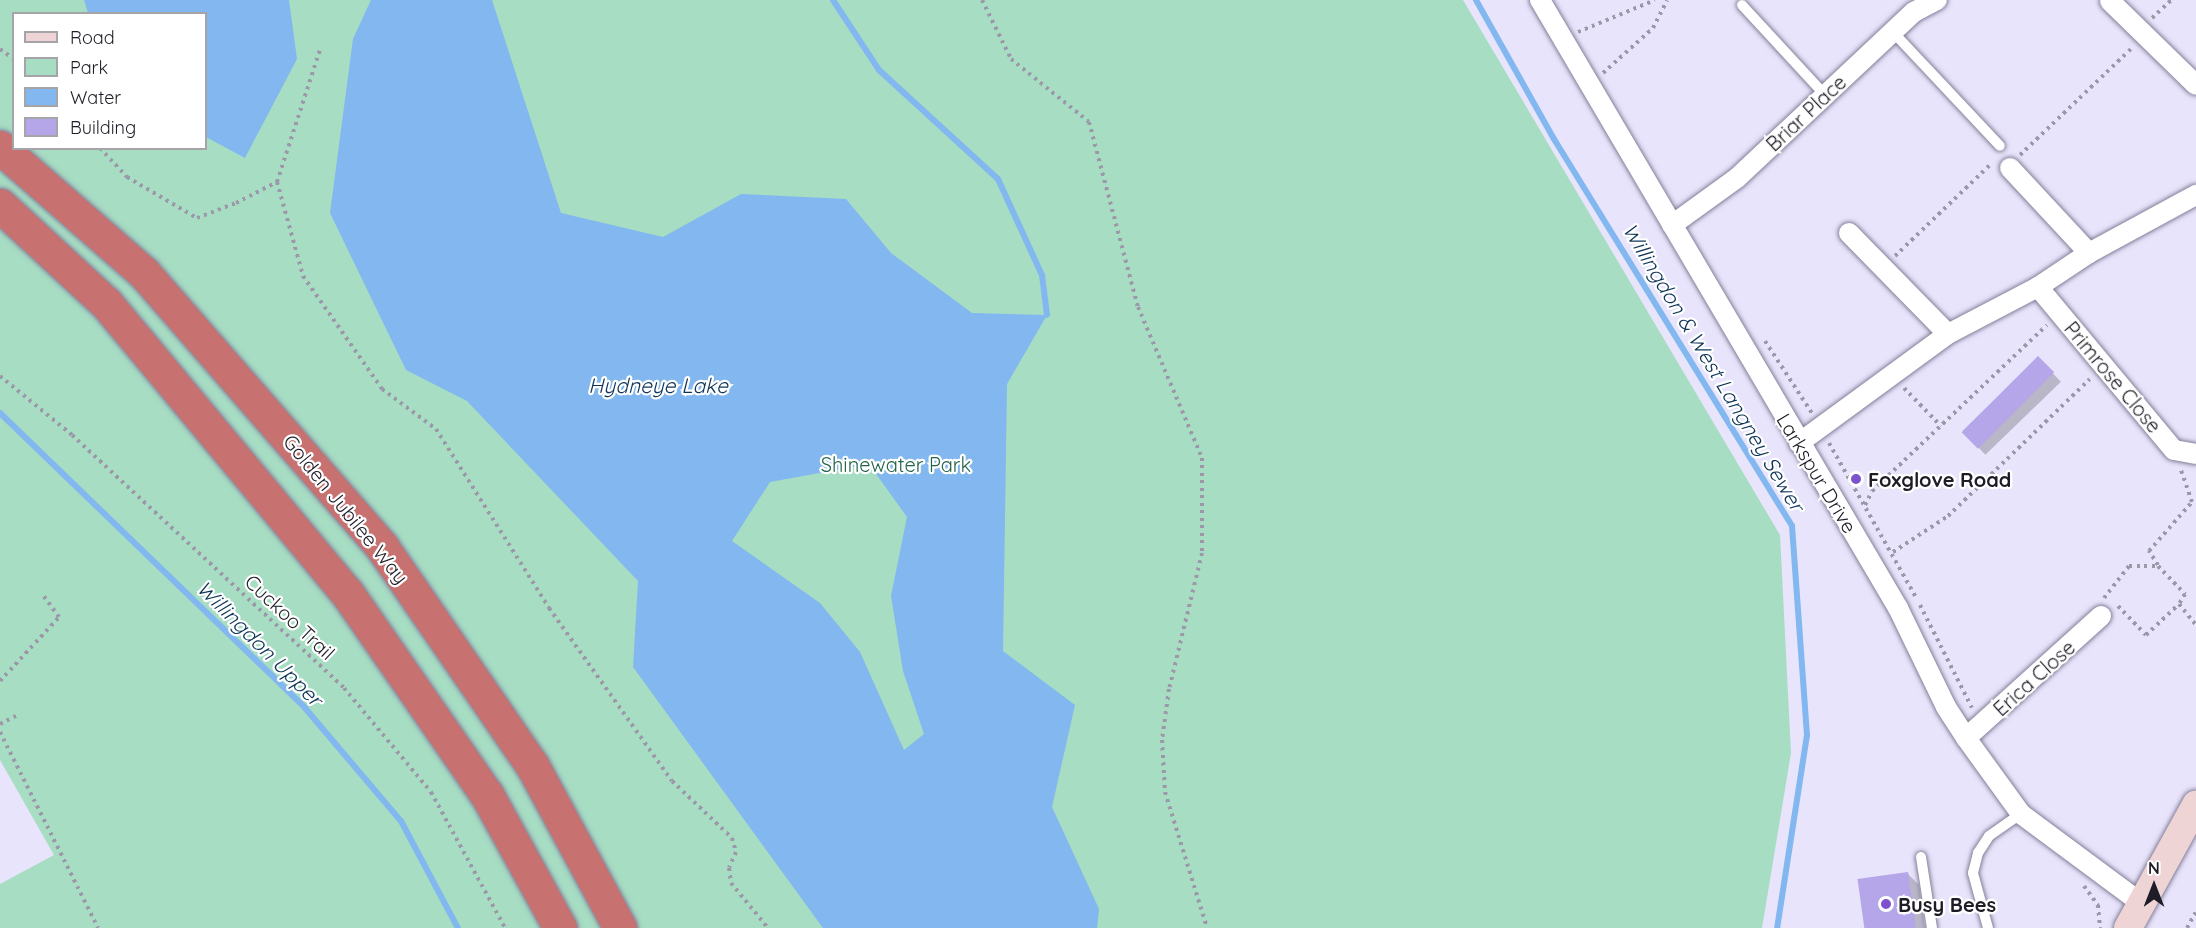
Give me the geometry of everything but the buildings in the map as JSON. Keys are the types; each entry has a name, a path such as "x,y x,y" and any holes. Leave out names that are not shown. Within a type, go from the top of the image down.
{"highway":[{"name":"Golden Jubilee Way","path":"0,147 144,273 382,547 532,765 620,928"},
{"path":"0,205 106,303 346,593 487,795 560,928"}],"main road":[{"path":"2128,928 2196,805"}],"street":[{"name":"Larkspur Drive","path":"1540,0 1798,443 1898,608 1946,706 1966,738 2021,813 2141,903"},
{"name":"Briar Place","path":"1672,225 1737,178 1893,32 1911,6 1937,0"},
{"path":"2110,1 2196,85"},
{"path":"2005,155 2089,253"},
{"path":"1798,443 1948,334 2038,287 2089,253 2196,195"},
{"path":"1849,233 1948,334"},
{"name":"Primrose Close","path":"2038,287 2174,450 2196,454"},
{"name":"Erica Close","path":"1966,738 2046,670 2100,616"}],"lane":[{"path":"1742,6 1825,95"},
{"path":"1893,32 2005,155"},
{"path":"1988,928 1973,873 1978,853 1989,836 2021,813"},
{"path":"1921,857 1932,928"}],"path":[{"path":"982,0 1011,59 1089,122 1138,307 1202,458 1202,553 1169,689 1162,740 1166,792 1206,928"},
{"path":"1574,33 1655,0"},
{"path":"1599,77 1653,28 1666,0"},
{"path":"1882,268 2005,155 2010,146 2019,155 2143,32 2171,0"},
{"path":"320,50 277,182 303,276 382,389 436,429 549,608 672,781 732,838 736,852 729,868 731,883 768,928"},
{"path":"102,150 127,177 197,218 236,203 277,182"},
{"path":"1864,506 1872,491 2060,313"},
{"path":"1893,552 1948,516 2104,366"},
{"path":"1891,375 1941,426"},
{"name":"Cuckoo Trail","path":"0,376 72,435 344,688 431,792 505,928"},
{"path":"2105,592 2146,635 2179,604 2185,594 2158,566 2149,552 2192,502 2174,450"},
{"path":"2100,616 2105,592 2129,566 2158,566"},
{"path":"0,681 59,617 43,595"},
{"path":"2179,604 2196,625"},
{"path":"0,724 20,714"},
{"path":"0,732 98,928"},
{"path":"2187,928 2196,912"}],"green space":[{"name":"Shinewater Park","path":"0,0 1463,0 1780,535 1791,753 1762,928 0,928 0,884 54,855 0,760"}],"water":[{"path":"84,0 289,0 297,59 245,158 207,138 207,12 88,12"},
{"name":"Hydneye Lake","path":"371,0 492,0 561,213 663,237 741,194 846,199 891,253 972,313 1047,315 1007,384 1003,651 1075,705 1052,807 1099,909 1097,928 823,928 633,667 638,581 467,401 406,370 330,213 353,39","holes":["869,464 907,517 891,596 903,671 924,734 904,750 860,652 820,603 732,541 770,482"]}],"waterway":[{"path":"833,0 879,70 998,179 1042,275 1047,315"},
{"name":"Willingdon & West Langney Sewer","path":"1476,0 1554,139 1792,526 1807,735 1777,928"},
{"name":"Willingdon Upper","path":"0,413 305,708 401,821 458,928"}],"place":[{"name":"Foxglove Road","path":"1856,479"},
{"name":"Busy Bees","path":"1886,904"}]}
